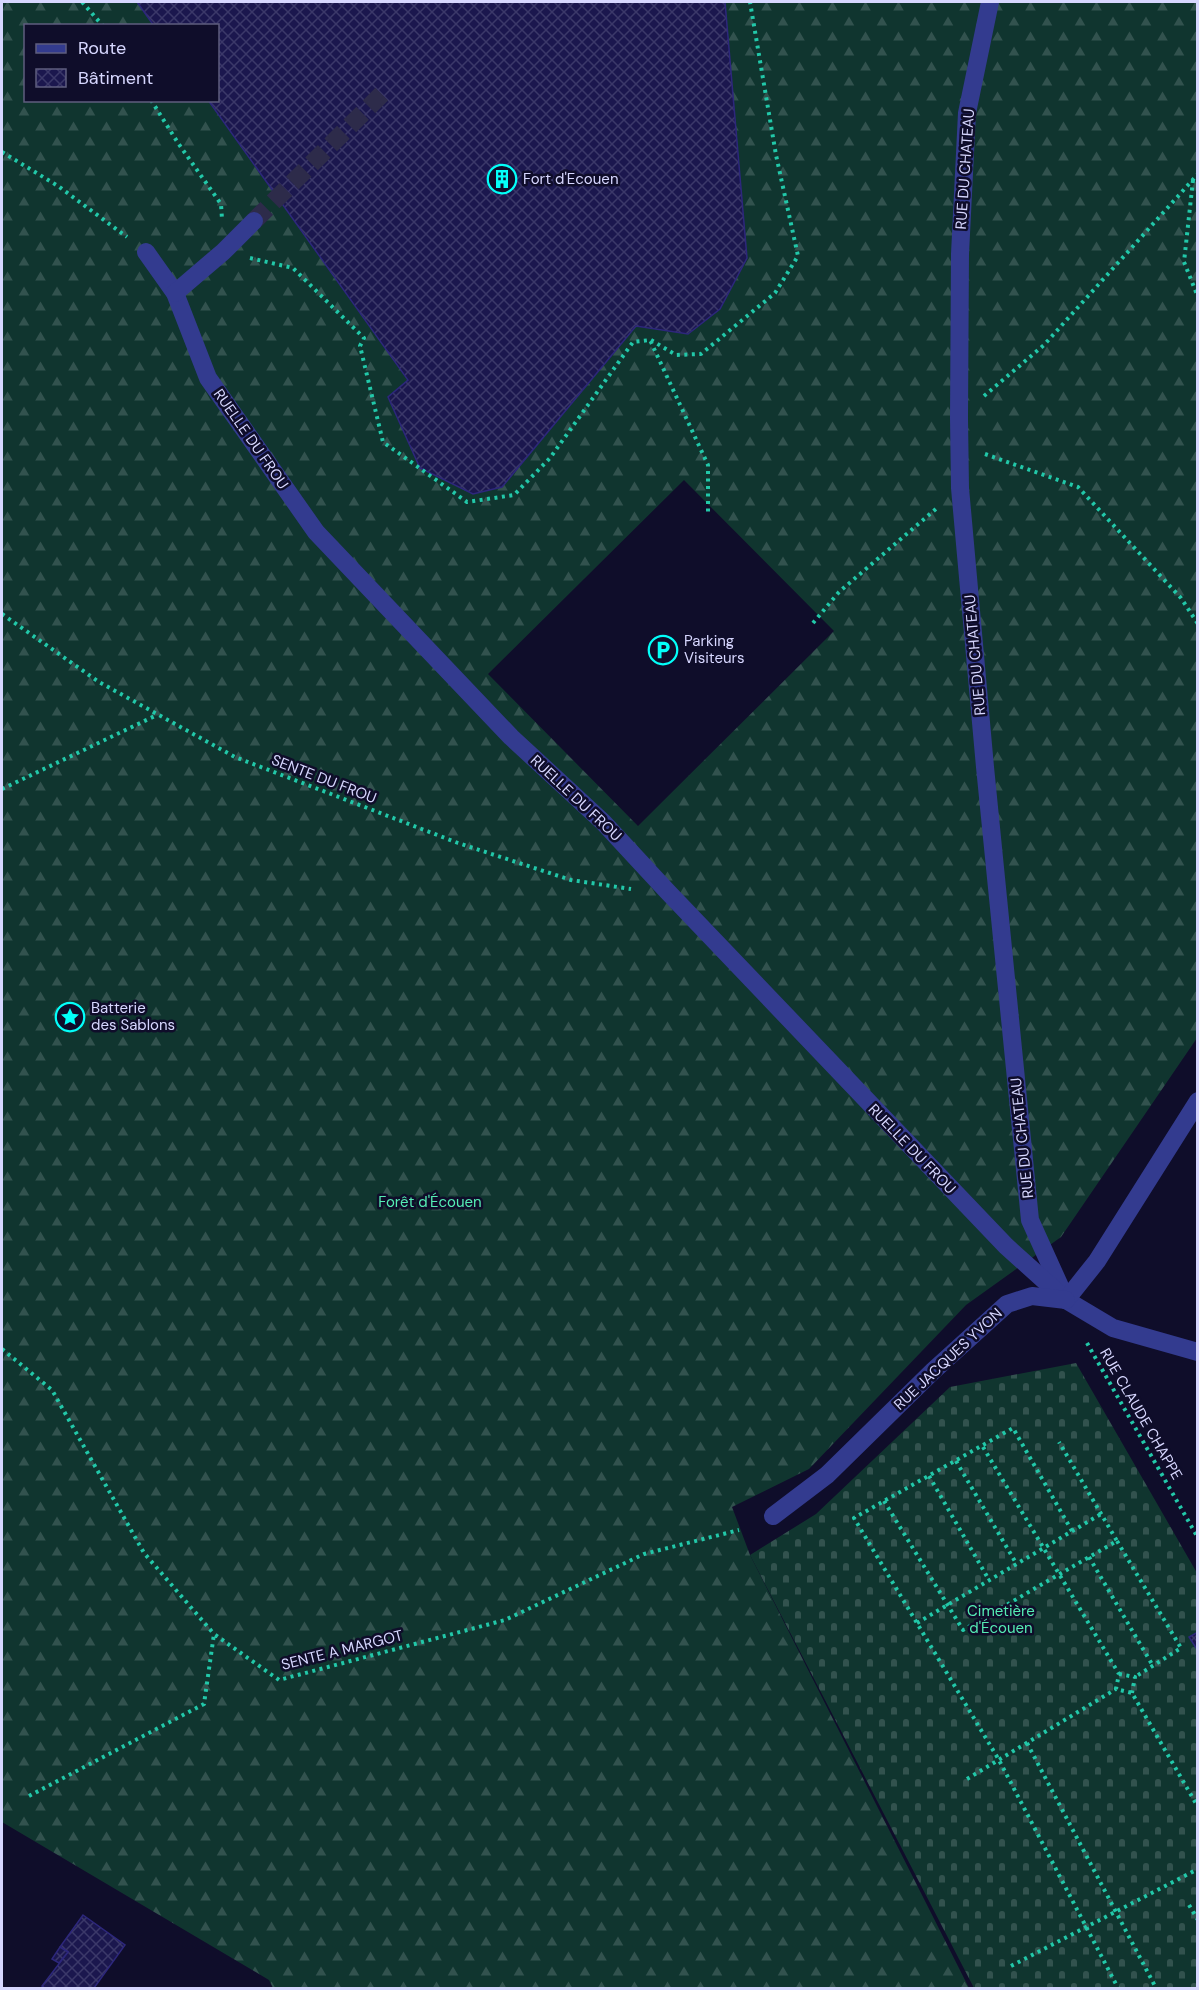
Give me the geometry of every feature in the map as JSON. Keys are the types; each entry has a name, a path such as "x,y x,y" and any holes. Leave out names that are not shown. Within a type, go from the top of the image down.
{"street":[{"name":"RUE DU CHATEAU","path":"990,2 967,113 960,254 960,488 1030,1220 1066,1300"},
{"path":"175,293 223,252 254,221"},
{"name":"RUELLE DU FROU","path":"146,252 175,293 208,378 316,532 511,737 603,822 1006,1246 1066,1300"},
{"path":"1197,1101 1097,1261 1066,1300 1113,1328 1197,1352"},
{"name":"RUE JACQUES YVON","path":"773,1516 827,1475 933,1371 1007,1304 1032,1296 1066,1300"}],"path":[{"path":"82,2 101,24"},
{"path":"152,102 221,204 223,252 293,268 364,338 360,346 383,442 467,502 514,495 550,458 633,342 650,340 676,355 701,354 775,293 798,256 776,155 750,2"},
{"path":"2,152 58,186 146,252"},
{"path":"959,418 1044,345 1197,174"},
{"path":"1193,180 1184,262 1197,297"},
{"path":"650,340 708,465 708,516"},
{"path":"960,445 1078,487 1181,598 1197,624"},
{"path":"813,623 839,592 960,488"},
{"name":"SENTE DU FROU","path":"2,614 99,682 235,757 458,843 571,880 657,893 667,891"},
{"path":"2,789 157,715"},
{"name":"RUE CLAUDE CHAPPE","path":"1086,1339 1197,1538"},
{"path":"2,1349 52,1390 144,1554 214,1634 204,1704 29,1796"},
{"path":"1072,1531 1013,1428 854,1518 999,1760 1118,1989"},
{"path":"1059,1442 1181,1648 1135,1677 1119,1674"},
{"path":"982,1447 1119,1674 1116,1689"},
{"path":"956,1461 1016,1563"},
{"path":"929,1476 988,1580"},
{"path":"884,1501 963,1630 1116,1541"},
{"path":"917,1623 1101,1514"},
{"name":"SENTE A MARGOT","path":"214,1634 279,1680 505,1620 644,1554 739,1530"},
{"path":"1089,1557 1153,1666"},
{"path":"1135,1677 1132,1693 1197,1807"},
{"path":"967,1779 1116,1689 1132,1693"},
{"path":"1027,1743 1156,1989"},
{"path":"1011,1966 1197,1869"},
{"path":"1189,1905 1197,1920"}],"green space":[{"name":"Forêt d'Écouen","path":"2,2 1197,2 1197,1038 1061,1237 966,1305 809,1469 732,1507 750,1555 969,1988 273,1988 269,1980 2,1822","holes":["684,480 834,631 638,826 488,674"]},
{"name":"Cimetière d'Écouen","path":"1076,1363 1197,1573 1197,1988 974,1988 750,1555 816,1514 950,1387"}],"building":[{"name":"Fort d'Ecouen","path":"137,2 725,2 747,258 720,309 688,334 636,326 502,487 473,494 420,468 388,397 408,380 209,102 219,102 219,24 153,24"},
{"path":"1198,1632 1198,1651 1189,1637"},
{"path":"83,1915 125,1945 94,1988 45,1988 42,1986 68,1952 60,1947"},
{"path":"60,1947 68,1952 59,1963 52,1959"}],"tunnel":[{"path":"254,221 382,94"}],"place":[{"name":"Fort d'Ecouen","path":"502,179"},
{"name":"Parking Visiteurs","path":"663,650"},
{"name":"Batterie des Sablons","path":"70,1017"}]}
